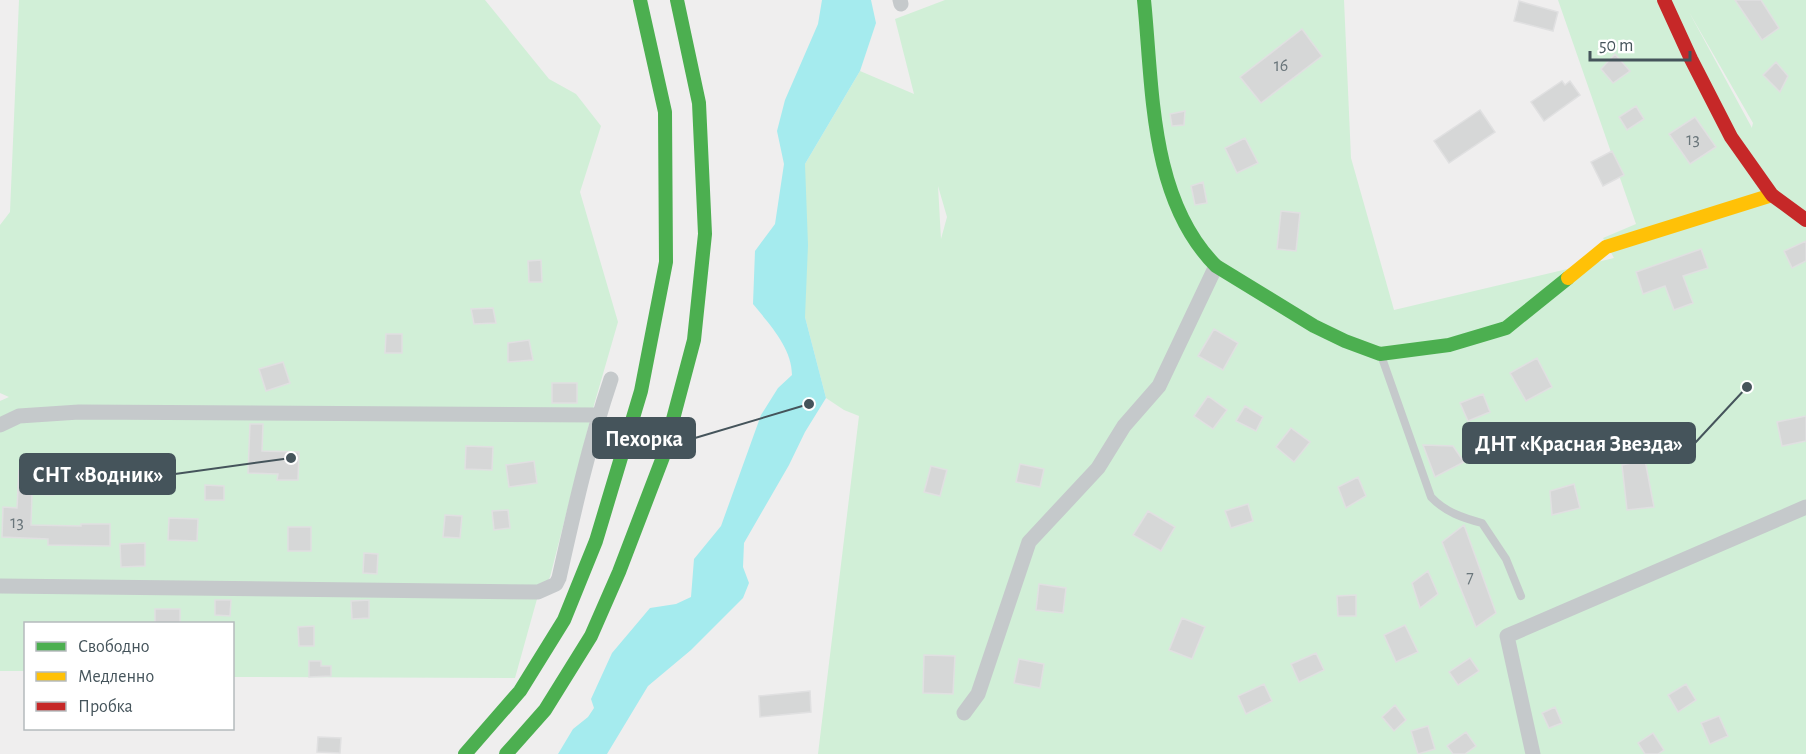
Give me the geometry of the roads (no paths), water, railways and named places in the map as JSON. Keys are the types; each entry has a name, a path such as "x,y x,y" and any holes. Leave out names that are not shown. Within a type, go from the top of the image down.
{"main road":[{"path":"465,754 520,690 564,620 596,541 641,390 666,262 666,112 640,0"},
{"path":"506,754 544,710 591,636 620,572 663,457 694,340 705,234 699,103 677,0"},
{"path":"1144,0 1157,133 1165,176 1184,221 1208,258 1216,266 1314,326 1380,354 1449,345 1506,328 1606,247 1772,195"},
{"path":"1664,0 1690,58 1731,138 1772,195 1806,220"}],"street":[{"path":"964,713 978,694 1029,542 1098,468 1124,426 1159,386 1216,266"},
{"path":"0,586 538,592 556,584 559,578 580,484 610,380"},
{"path":"0,425 19,416 79,412 599,415"},
{"path":"1533,754 1507,636 1806,507"}],"lane":[{"path":"1380,354 1431,497 1438,505 1461,518 1482,523 1506,559 1521,596"}],"water":[{"path":"822,0 871,0 876,23 860,71 805,164 808,245 805,317 826,398 744,543 743,567 749,583 743,598 691,650 648,686 607,754 558,754 573,729 588,717 594,708 591,699 612,653 650,608 676,604 691,597 694,559 721,526 761,415 778,388 792,375 784,346 753,304 755,251 775,224 784,164 777,131 785,100 818,24"}],"place":[{"name":"ДНТ «Красная Звезда»","path":"1747,387"},
{"name":"Пехорка","path":"809,404"},
{"name":"СНТ «Водник»","path":"291,458"}]}
